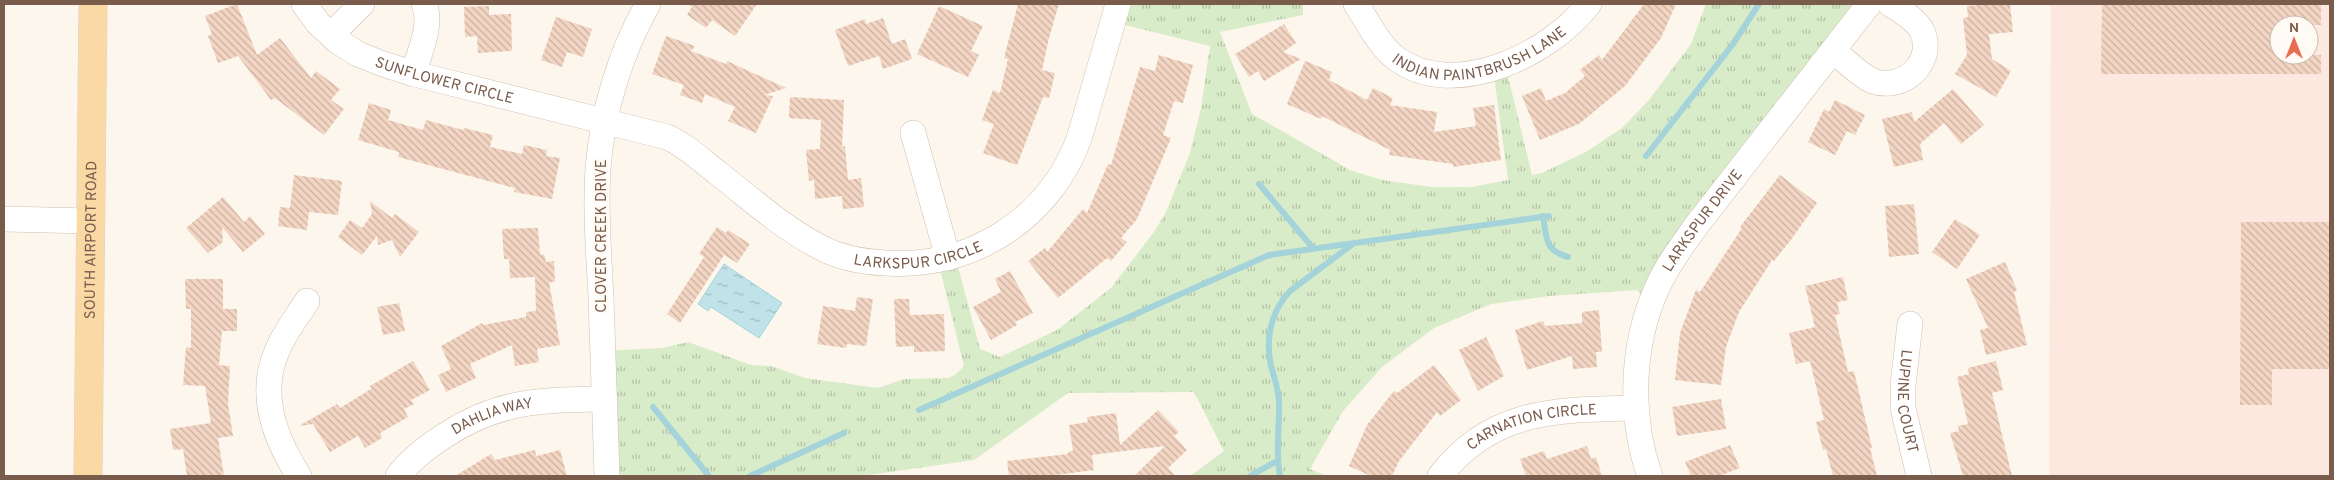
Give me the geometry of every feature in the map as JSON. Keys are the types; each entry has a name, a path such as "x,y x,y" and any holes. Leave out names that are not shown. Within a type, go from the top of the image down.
{"main road":[{"name":"SOUTH AIRPORT ROAD","path":"88,476 94,4"}],"street":[{"name":"SUNFLOWER CIRCLE","path":"304,4 318,23 331,36 358,54 413,74 605,122"},
{"path":"331,36 362,4"},
{"path":"413,74 427,22 427,12 424,4"},
{"name":"CLOVER CREEK DRIVE","path":"607,476 597,198 598,168 605,122 614,84 629,41 648,4"},
{"name":"LARKSPUR CIRCLE","path":"605,122 658,134 679,143 774,218 810,241 834,253 866,262 898,264 948,258 976,249 1001,235 1044,197 1056,183 1070,160 1079,139 1118,4"},
{"name":"INDIAN PAINTBRUSH LANE","path":"1356,4 1384,46 1397,59 1425,71 1456,74 1494,68 1527,54 1566,28 1589,4"},
{"name":"LARKSPUR DRIVE","path":"1650,476 1640,439 1636,408 1636,378 1641,340 1650,305 1664,275 1733,175 1834,51 1869,4"},
{"path":"1834,51 1875,82 1896,82 1911,76 1922,58 1924,38 1922,31 1913,20 1890,4"},
{"path":"913,133 948,258"},
{"path":"4,219 90,221"},
{"path":"299,476 283,448 273,423 269,382 277,350 307,301"},
{"name":"LUPINE COURT","path":"1910,324 1903,385 1903,408 1919,476"},
{"name":"DAHLIA WAY","path":"398,476 412,460 436,441 467,422 491,411 530,402 604,399"},
{"name":"CARNATION CIRCLE","path":"1440,476 1472,445 1491,432 1520,418 1560,410 1636,408"}],"shaded area":[{"path":"2051,4 2330,4 2330,476 2049,476"}],"green space":[{"path":"1118,4 1303,4 1303,15 1220,32 1252,114 1350,170 1382,180 1432,187 1472,187 1508,180 1493,68 1505,64 1532,175 1542,173 1586,152 1622,128 1649,100 1691,44 1706,4 1869,4 1650,305 1637,290 1549,296 1491,304 1434,328 1382,367 1343,411 1310,469 1327,476 1190,476 1224,451 1194,392 1068,393 974,460 862,476 607,476 602,351 662,348 688,342 751,365 771,366 805,378 878,388 904,379 948,378 955,375 964,366 938,261 955,256 980,349 1000,357 1057,330 1111,288 1154,232 1166,212 1190,153 1201,108 1210,46 1113,22"}],"water":[{"path":"724,264 782,303 759,338 711,307 708,311 698,304"}],"building":[{"path":"237,4 257,55 280,38 311,78 316,71 340,89 331,100 344,109 324,135 275,98 271,100 238,56 218,63 208,36 212,34 205,16"},
{"path":"687,4 757,4 735,36 712,20 706,28 687,15 692,7"},
{"path":"1018,4 1059,4 1042,70 1055,73 1049,98 1043,97 1017,165 983,153 994,124 982,120 993,90 1000,93 1008,59 1004,58"},
{"path":"1644,4 1676,4 1661,38 1625,86 1579,124 1540,140 1522,96 1541,88 1546,101 1565,93 1585,76 1580,70 1599,55 1602,60"},
{"path":"2010,4 2013,32 1989,34 1992,59 2011,71 1996,97 1955,74 1967,55 1963,18 1968,17 1967,6"},
{"path":"2102,4 2321,4 2321,25 2319,25 2319,15 2269,15 2269,65 2319,65 2319,55 2321,55 2321,74 2101,74"},
{"path":"489,6 489,15 511,14 512,51 478,53 477,36 465,37 464,7"},
{"path":"939,6 983,26 971,51 979,55 968,77 917,54"},
{"path":"556,17 592,29 583,57 567,52 562,67 541,60"},
{"path":"883,18 892,44 905,39 912,59 883,69 879,56 848,66 835,30 865,19 866,24"},
{"path":"1284,24 1296,43 1283,52 1301,59 1264,81 1258,71 1249,77 1235,54"},
{"path":"666,36 695,46 691,51 726,64 727,61 786,88 764,95 773,96 756,133 728,121 735,107 705,94 702,103 680,95 684,85 652,74"},
{"path":"1159,55 1193,65 1183,103 1174,101 1163,135 1171,138 1137,219 1121,238 1127,242 1111,261 1107,258 1058,298 1028,261 1045,248 1047,252 1083,209 1087,213 1108,164 1111,165 1140,67 1155,71"},
{"path":"1305,61 1332,72 1329,80 1367,100 1373,88 1393,98 1390,105 1437,112 1434,132 1476,126 1473,108 1494,105 1501,160 1453,167 1453,164 1389,155 1390,150 1322,116 1321,119 1287,104"},
{"path":"1953,89 1984,125 1961,144 1944,123 1920,144 1923,160 1894,167 1882,119 1912,112 1914,122"},
{"path":"790,97 844,100 842,147 845,146 848,180 861,178 864,207 843,209 842,196 815,199 814,180 809,181 806,150 820,149 821,120 789,118"},
{"path":"1835,100 1865,115 1855,135 1847,131 1835,155 1808,142 1824,109 1829,112"},
{"path":"369,103 391,110 388,120 423,130 426,120 463,130 464,128 493,135 490,147 522,154 524,145 547,150 546,156 560,158 552,199 514,192 515,188 398,157 399,152 358,140"},
{"path":"294,175 342,181 338,215 309,212 307,230 278,226 280,207 290,208"},
{"path":"1780,175 1817,203 1793,237 1774,261 1772,260 1739,312 1726,347 1721,385 1675,380 1680,333 1696,290 1700,292 1742,228 1740,227"},
{"path":"223,197 244,222 250,216 265,234 243,252 222,227 223,242 208,253 186,228"},
{"path":"370,201 392,218 395,214 419,232 400,257 392,240 378,245 377,236 362,255 338,237 350,220 362,228 372,214"},
{"path":"1914,204 1919,254 1889,257 1885,206"},
{"path":"1955,219 1980,235 1957,269 1932,252"},
{"path":"2241,222 2330,222 2330,369 2272,369 2272,405 2240,405"},
{"path":"717,227 726,233 728,230 750,244 737,263 724,255 680,323 667,314 704,257 699,254"},
{"path":"538,228 540,255 544,254 546,262 554,261 555,282 549,282 560,345 537,349 539,362 515,366 512,345 470,364 476,378 446,392 438,375 451,369 441,346 482,323 483,325 526,317 526,312 536,311 535,277 510,278 509,259 504,259 502,229"},
{"path":"2005,262 2017,290 2014,292 2027,345 1986,355 1980,330 1988,328 1966,279"},
{"path":"1010,271 1033,313 1015,322 1017,325 991,340 973,307 1001,292 995,279"},
{"path":"1843,277 1848,300 1837,302 1840,314 1835,315 1848,372 1854,371 1877,476 1833,476 1826,449 1823,450 1816,422 1824,420 1810,361 1796,364 1789,333 1815,327 1805,286"},
{"path":"185,279 223,279 223,309 237,309 237,331 222,331 219,365 230,366 228,404 233,436 218,438 224,476 187,476 183,449 173,450 170,429 211,423 205,386 183,385 186,347 191,348 191,309 186,309"},
{"path":"857,297 873,299 866,346 847,344 846,348 817,344 823,306 855,311"},
{"path":"894,299 909,299 910,315 944,314 945,351 914,352 914,346 896,347"},
{"path":"399,303 405,331 383,335 377,307"},
{"path":"1599,310 1602,352 1596,352 1597,367 1573,369 1572,356 1527,370 1515,330 1543,321 1545,326 1582,323 1582,312"},
{"path":"1486,337 1504,376 1478,391 1459,350"},
{"path":"413,361 430,390 411,400 414,404 404,409 408,417 380,433 382,438 365,448 358,436 330,452 313,424 299,426 337,404 340,408 371,389 370,386"},
{"path":"1996,361 2003,390 1992,393 2012,476 1963,476 1950,433 1959,431 1958,426 1968,424 1957,377 1969,374 1968,368"},
{"path":"1434,365 1461,400 1440,416 1437,412 1399,461 1392,476 1371,476 1349,466 1367,425 1394,391 1397,393"},
{"path":"1721,399 1726,429 1677,436 1672,407"},
{"path":"1158,410 1179,432 1174,436 1187,450 1168,468 1176,476 1134,476 1165,446 1092,455 1094,470 1049,476 1009,476 1007,461 1068,454 1068,452 1073,451 1069,425 1088,422 1087,417 1116,413 1120,445"},
{"path":"1730,445 1740,468 1719,476 1691,476 1685,462"},
{"path":"1587,446 1591,459 1596,457 1602,476 1526,476 1520,459 1544,451 1547,459"},
{"path":"535,450 536,456 560,450 567,476 455,476 491,454 495,460"}],"waterway":[{"path":"1646,156 1733,44 1759,4"},
{"path":"1259,184 1313,248"},
{"path":"1543,216 1546,237 1551,247 1568,257"},
{"path":"919,410 1269,255 1549,216"},
{"path":"1280,476 1278,457 1279,400 1269,356 1269,336 1274,316 1283,299 1290,291 1354,243"},
{"path":"653,407 709,476"},
{"path":"750,476 844,433"},
{"path":"1250,476 1277,461"}]}
